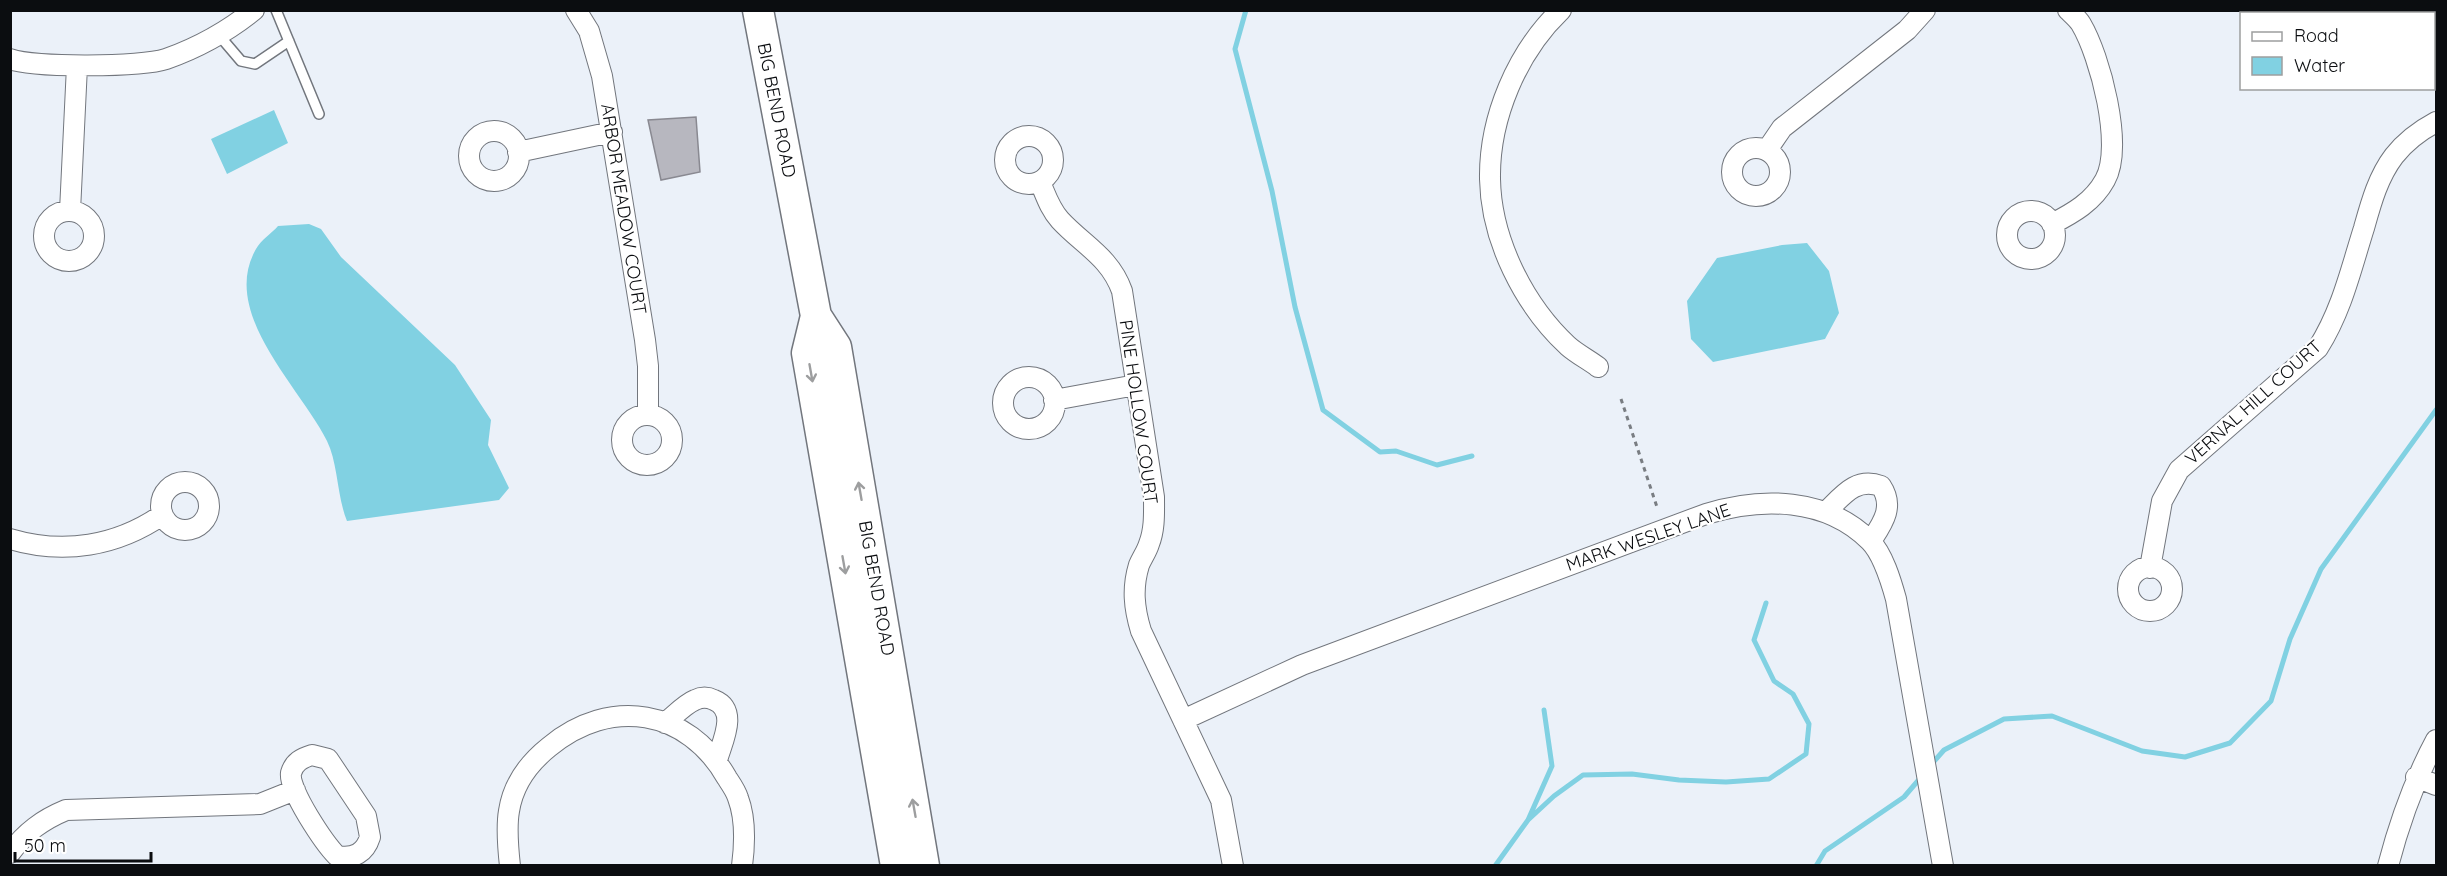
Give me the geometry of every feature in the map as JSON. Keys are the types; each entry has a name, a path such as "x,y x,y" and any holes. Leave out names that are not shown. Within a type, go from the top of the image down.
{"main road":[{"name":"BIG BEND ROAD","path":"758,10 816,316 836,347 924,866"},
{"name":"BIG BEND ROAD","path":"816,316 807,353 896,866"}],"street":[{"path":"10,59 77,66 163,60 198,46 254,10"},
{"name":"ARBOR MEADOW COURT","path":"576,10 589,32 598,57 612,132 645,340 648,366 648,414"},
{"path":"1561,10 1535,38 1522,58 1496,128 1490,179 1494,216 1514,273 1539,313 1569,346 1598,367"},
{"path":"1767,150 1782,128 1907,30 1925,10"},
{"path":"2052,224 2080,209 2097,192 2106,179 2110,164 2111,124 2101,72 2080,22 2068,10"},
{"path":"70,211 77,66"},
{"name":"VERNAL HILL COURT","path":"2150,568 2162,501 2179,470 2318,348 2341,304 2373,196 2382,175 2394,155 2411,139 2436,122"},
{"path":"518,152 612,132"},
{"name":"PINE HOLLOW COURT","path":"1040,182 1051,208 1060,220 1105,261 1116,275 1122,291 1154,496 1150,543 1139,565 1134,588 1135,610 1141,631 1221,800 1233,866"},
{"path":"1054,400 1136,385"},
{"path":"1826,512 1853,486 1863,483 1881,486 1886,493 1888,511 1871,542 1896,599 1942,866"},
{"name":"MARK WESLEY LANE","path":"1183,720 1302,665 1730,506 1773,503 1813,507 1826,512 1871,542"},
{"path":"10,539 34,546 88,546 141,529 162,515"},
{"path":"665,723 694,700 702,698 718,701 728,720 717,760"},
{"path":"510,866 509,811 517,784 536,757 559,739 593,720 631,715 653,718 689,733 717,760 738,797 744,826 742,866"},
{"path":"2388,866 2399,824 2416,777 2436,740"},
{"path":"312,755 328,759 368,822 370,837 362,852 354,856 337,856 327,846 295,790 291,775 299,760 312,755"},
{"path":"2416,777 2436,786"},
{"path":"10,853 23,835 46,818 66,810 260,804 295,790"}],"lane":[{"path":"276,10 319,114"},
{"path":"218,34 241,61 255,64 289,41"}],"path":[{"path":"1621,399 1657,507"}],"water":[{"path":"274,110 288,143 227,174 211,139"},
{"path":"309,224 321,229 341,257 455,365 491,420 488,445 509,488 499,500 347,521 327,441 268,349 255,324 248,299 247,273 258,246 278,226"},
{"path":"1807,243 1829,271 1839,313 1825,339 1713,362 1691,339 1687,301 1717,258 1782,245"}],"building":[{"path":"696,117 700,172 661,180 648,120"}],"waterway":[{"path":"1246,10 1235,49 1272,191 1295,307 1323,410 1380,452 1396,451 1437,465 1472,456"},
{"path":"1930,766 1944,750 2004,719 2052,716 2142,751 2185,757 2230,743 2271,701 2290,639 2321,569 2436,410"},
{"path":"1528,820 1554,796 1583,775 1632,774 1679,780 1726,782 1769,779 1806,754 1809,724 1793,694 1774,681 1754,640 1766,603"},
{"path":"1495,866 1528,820 1552,766 1544,710"},
{"path":"1816,866 1825,851 1904,797 1922,776"}]}
